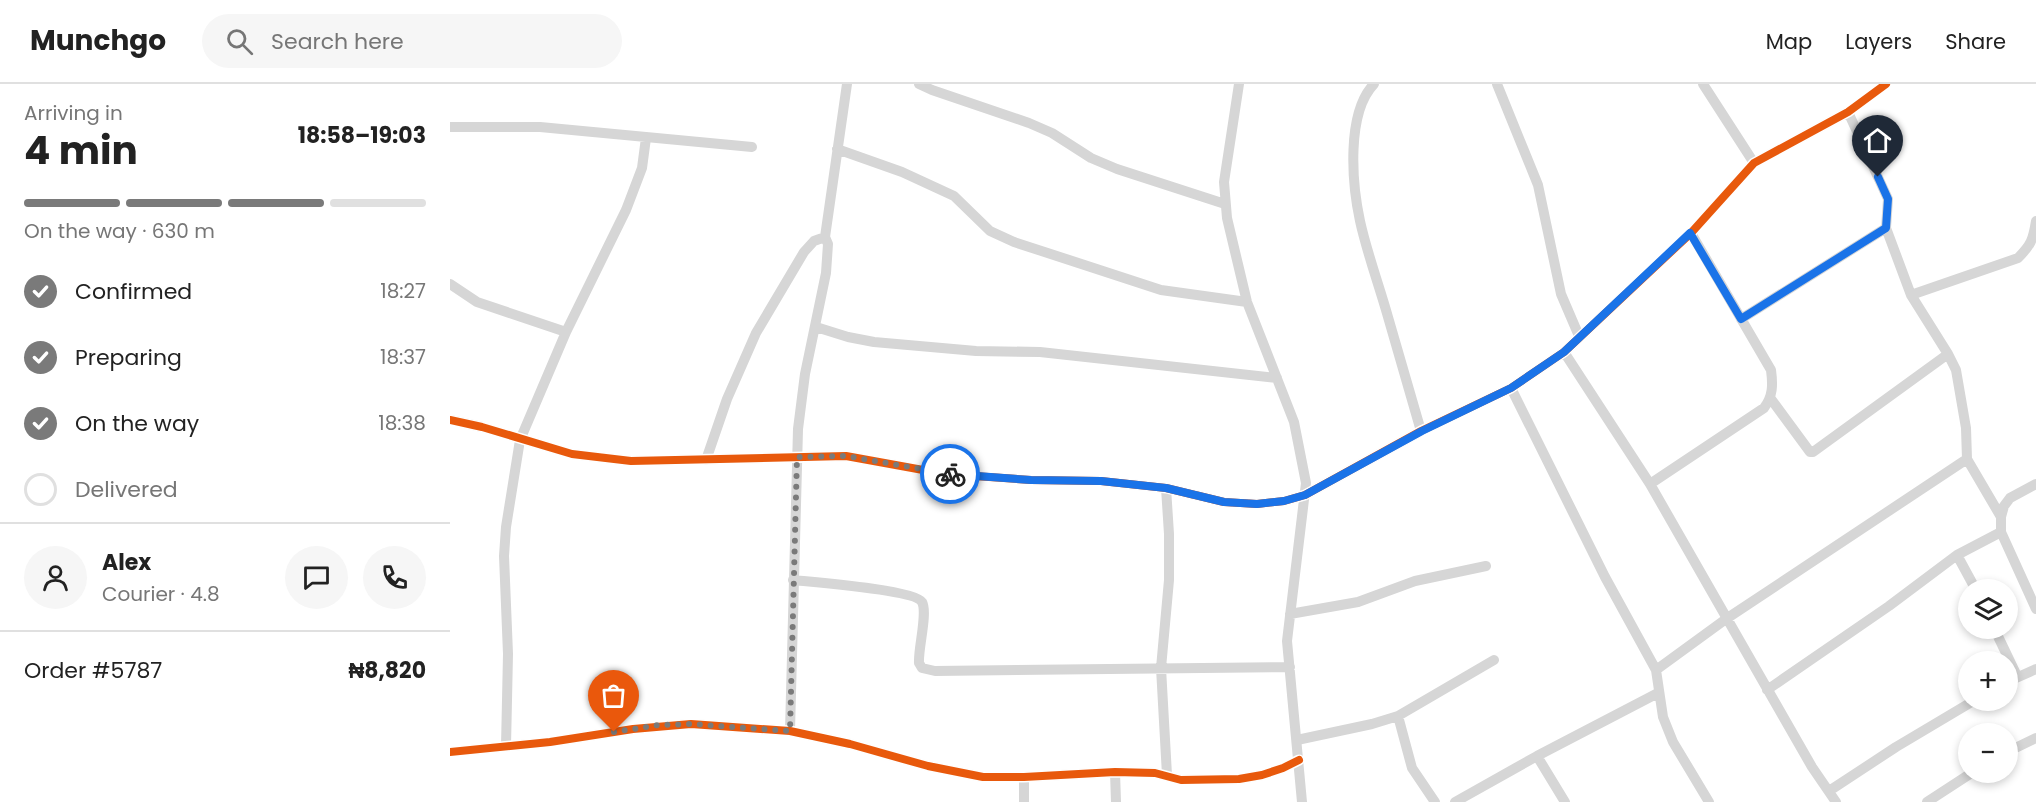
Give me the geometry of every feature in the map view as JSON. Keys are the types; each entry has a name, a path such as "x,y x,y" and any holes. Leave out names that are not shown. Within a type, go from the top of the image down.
{"street":[{"path":"790,731 797,457 805,374 826,273 828,244 825,237 847,84"},
{"path":"919,84 1029,123 1052,133 1091,158 1117,169 1225,204"},
{"path":"1239,84 1224,182 1225,204 1247,302 1294,422 1306,474 1287,641 1302,802"},
{"path":"1374,84 1367,91 1356,121 1353,150 1357,200 1360,220 1422,431"},
{"path":"1497,84 1538,185 1561,294 1580,336"},
{"path":"1703,84 1754,163"},
{"path":"450,420 482,427 572,454 631,461 846,456 945,474 1031,480 1101,481 1166,488 1224,502 1257,504 1284,501 1305,495 1422,431 1511,388 1564,352 1690,233 1754,163 1848,112 1886,84"},
{"path":"1848,112 1888,199 1886,228 1911,295 1956,370 1966,428 1967,459 2001,517"},
{"path":"450,127 540,127 752,147"},
{"path":"506,746 508,654 504,556 506,527 520,440 566,332 626,210 642,168 646,138"},
{"path":"837,149 902,172 954,196 990,231 1014,242 1161,290 1247,302"},
{"path":"1911,295 2018,258 2034,238 2036,221"},
{"path":"1741,319 1886,228"},
{"path":"1650,484 1764,408 1770,399 1772,383 1770,370 1690,233"},
{"path":"706,460 727,399 756,333 804,252 814,241 825,237"},
{"path":"450,284 477,302 566,332"},
{"path":"816,327 874,342 976,351 1040,352 1278,378"},
{"path":"1564,352 1650,484 1812,767 1836,802"},
{"path":"1770,399 1810,452 1813,452 1948,354"},
{"path":"1511,388 1605,577 1656,670 1663,717 1674,742 1709,802"},
{"path":"1656,670 1726,618 1967,459"},
{"path":"2035,605 2001,532 2001,517 2004,506 2010,498 2036,484"},
{"path":"1166,488 1169,534 1168,580 1161,668 1167,775"},
{"path":"1767,690 1889,606 1957,555 2001,532"},
{"path":"1957,555 1970,579"},
{"path":"1290,614 1358,602 1415,581 1486,566"},
{"path":"793,580 891,591 919,599 923,603 924,613 919,663 922,668 935,671 1290,667"},
{"path":"1298,740 1398,716 1494,660"},
{"path":"2018,676 2036,669"},
{"path":"1455,802 1658,693"},
{"path":"1829,791 1958,710"},
{"path":"1398,716 1412,768 1435,802"},
{"path":"450,752 691,724 790,731 850,744 928,766 983,777 1115,772 1167,775 1181,780 1239,779 1262,775 1299,760"},
{"path":"2018,747 2036,738"},
{"path":"1537,756 1565,802"},
{"path":"1115,772 1116,802"},
{"path":"1024,777 1024,802"},
{"path":"1927,802 1958,782"}],"cycle path":[{"path":"450,420 482,427 572,454 631,461 846,456 945,474 1031,480 1101,481 1166,488 1224,502 1257,504 1284,501 1305,495 1421,431 1511,388 1564,352 1691,233 1754,163 1848,112 1886,84"},
{"path":"450,752 691,724 790,731 850,744 928,766 983,777 1115,772 1155,773 1181,780 1239,779 1262,775 1299,760"}],"way so far":[{"path":"614,732 659,725 691,724 790,731 797,457 846,456 950,474"}],"route":[{"path":"950,474 1031,480 1101,481 1166,488 1224,502 1257,504 1284,501 1305,495 1422,431 1511,388 1564,352 1690,233 1741,319 1886,228 1888,199 1878,177"}]}
